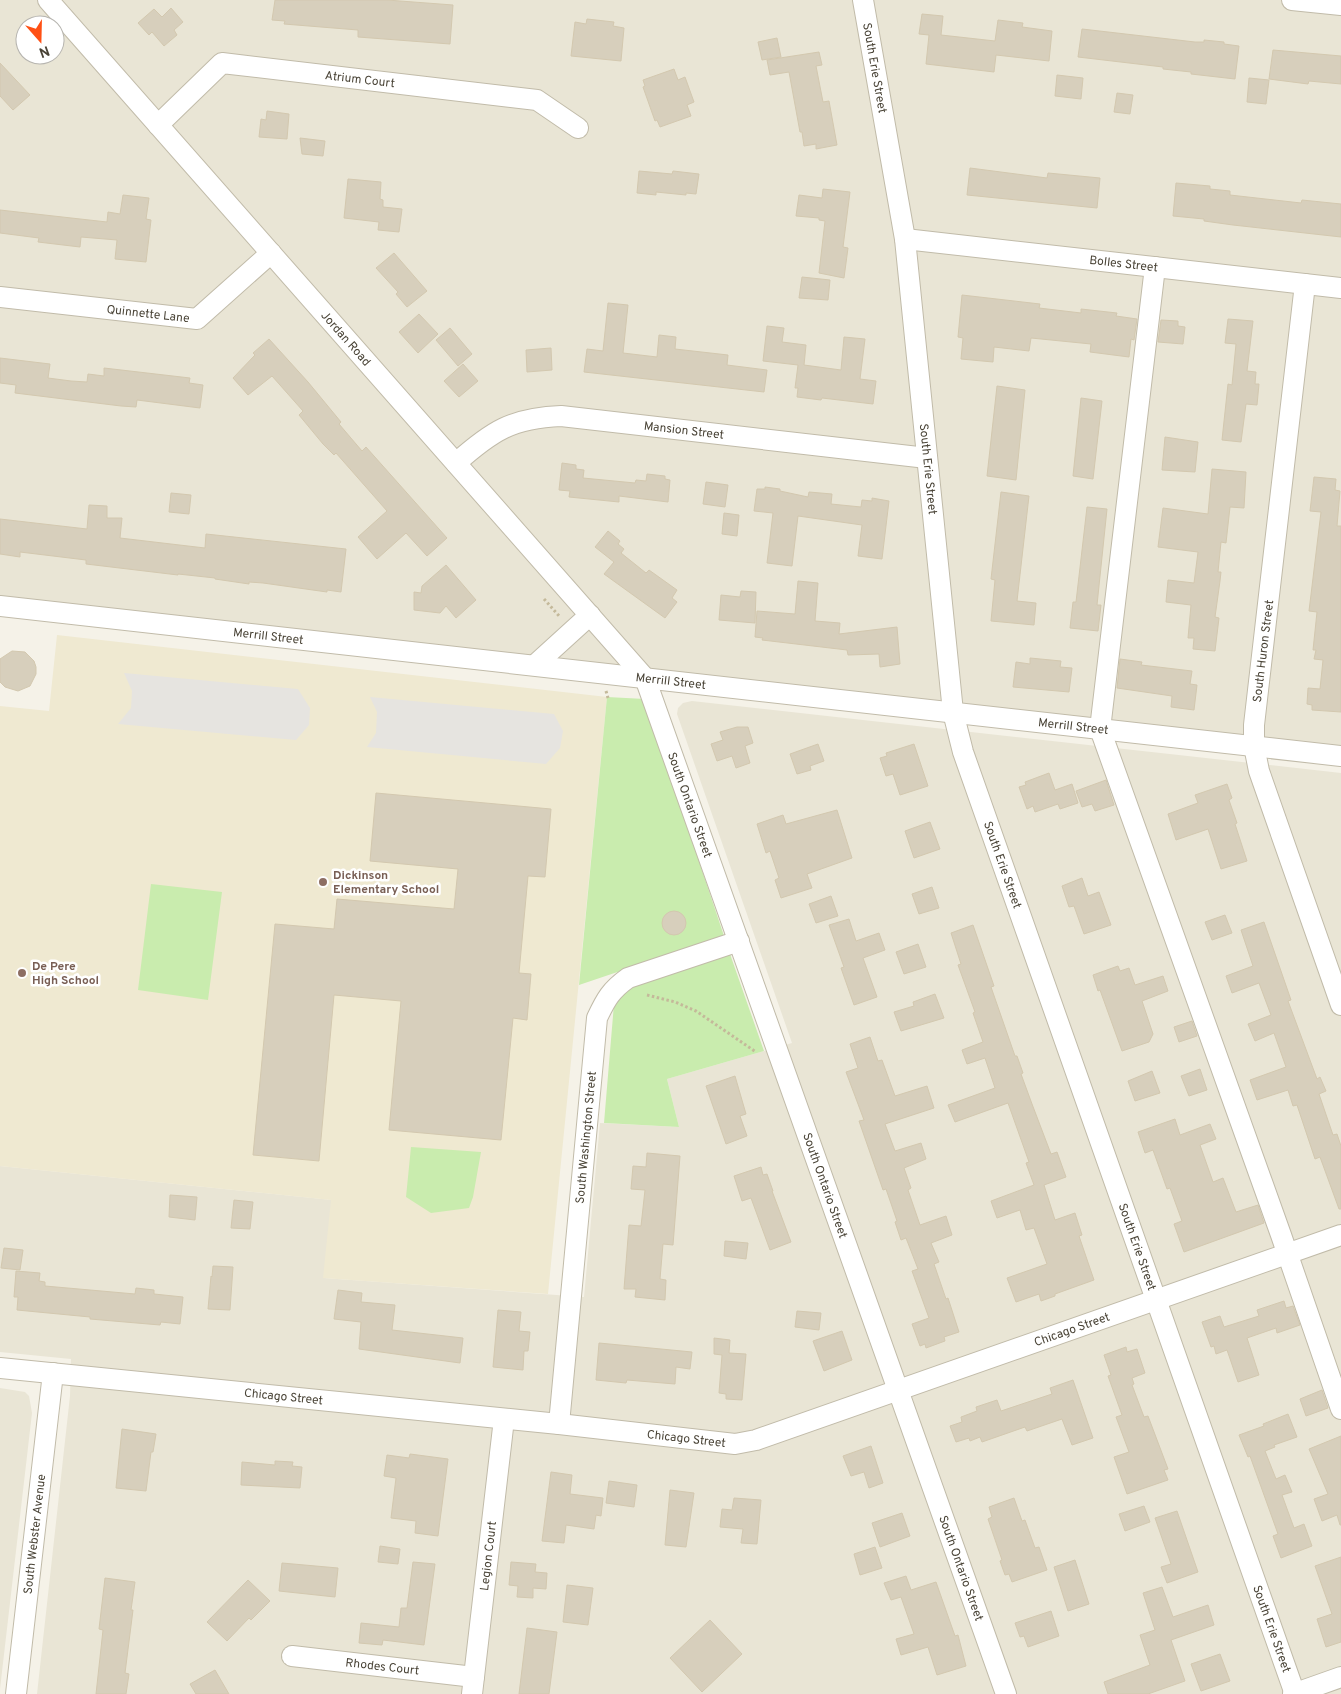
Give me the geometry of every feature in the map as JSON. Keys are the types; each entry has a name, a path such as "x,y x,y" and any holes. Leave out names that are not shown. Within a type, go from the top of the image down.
{"street":[{"name":"Jordan Road","path":"48,0 645,678"},
{"name":"South Erie Street","path":"863,0 905,239 953,712 963,752 1294,1694"},
{"path":"1292,0 1341,5"},
{"name":"Atrium Court","path":"158,125 222,63 537,100 578,128"},
{"name":"Bolles Street","path":"905,239 1341,288"},
{"name":"Quinnette Lane","path":"0,297 198,319 271,253"},
{"path":"1156,267 1100,729 1288,1254 1341,1409"},
{"name":"South Huron Street","path":"1305,284 1254,725 1254,746 1259,771 1341,1005"},
{"name":"Mansion Street","path":"456,463 479,442 500,429 538,417 561,416 927,458"},
{"name":"Merrill Street","path":"0,606 1341,756"},
{"path":"535,665 590,615"},
{"name":"South Ontario Street","path":"645,678 1006,1694"},
{"name":"South Washington Street","path":"558,1424 597,1018 615,988 628,978 739,941"},
{"name":"Chicago Street","path":"0,1368 558,1424 735,1444 756,1440 1341,1235"},
{"name":"South Webster Avenue","path":"16,1694 53,1373"},
{"name":"Legion Court","path":"473,1686 504,1419"},
{"name":"Rhodes Court","path":"292,1656 473,1686"},
{"path":"1294,1694 1341,1677"}],"path":[{"path":"647,995 663,998 696,1011 758,1053"}],"shaded area":[{"path":"0,0 1341,0 1341,748 0,600"},
{"name":"Dickinson Elementary School","path":"57,635 607,697 548,1294 323,1278 331,1200 0,1166 0,706 49,711"},
{"path":"124,673 298,689 310,708 309,725 296,740 118,724 131,708 132,691"},
{"path":"370,697 554,714 563,731 560,748 546,764 367,747 376,733 377,712"},
{"path":"692,701 1341,773 1341,1694 37,1694 70,1396 71,1359 0,1352 0,1166 332,1200 324,1278 584,1297 600,1123 679,1127 667,1079 792,1043 677,714 678,708 683,703"},
{"path":"0,1388 25,1392 29,1396 32,1413 0,1689"}],"green space":[{"path":"607,697 645,699 724,936 579,985"},
{"path":"151,884 222,892 208,1000 138,990"},
{"path":"730,954 764,1051 667,1079 679,1127 604,1123 615,992"},
{"path":"411,1147 481,1152 473,1197 469,1208 431,1213 406,1197"}],"building":[{"path":"275,0 387,0 453,5 450,44 358,37 358,30 284,24 285,21 272,20"},
{"path":"171,8 183,22 174,30 177,35 164,46 152,32 149,35 138,23 154,9 162,17"},
{"path":"922,14 943,16 941,35 995,41 998,20 1023,23 1022,27 1052,31 1049,61 996,55 994,72 926,64 929,35 919,34"},
{"path":"587,19 614,22 613,26 624,28 621,61 571,56 575,22 586,24"},
{"path":"1082,29 1195,42 1204,42 1204,40 1224,42 1224,44 1239,46 1235,79 1191,74 1191,72 1163,69 1163,67 1078,57"},
{"path":"777,38 781,57 762,60 758,42"},
{"path":"1273,50 1341,56 1341,84 1309,81 1308,84 1269,79"},
{"path":"819,52 822,65 816,66 823,102 829,101 837,145 816,149 816,144 804,146 789,72 770,75 767,60"},
{"path":"0,63 30,95 13,110 0,96"},
{"path":"674,69 678,80 685,77 694,102 687,105 691,116 660,127 657,120 655,121 643,87 645,86 643,80"},
{"path":"1057,75 1083,78 1081,99 1055,96"},
{"path":"1249,78 1269,80 1266,104 1247,102"},
{"path":"1117,93 1133,95 1130,114 1114,112"},
{"path":"267,111 289,114 287,139 259,137 261,119 266,120"},
{"path":"300,138 325,141 323,156 302,154"},
{"path":"970,168 1047,178 1048,173 1100,178 1097,208 967,195"},
{"path":"639,171 672,174 673,171 699,174 696,194 656,192 656,195 637,193"},
{"path":"348,179 381,182 380,199 383,200 383,207 402,209 399,232 378,230 379,222 344,218"},
{"path":"1176,183 1210,186 1210,189 1230,191 1230,195 1301,203 1302,200 1341,204 1341,237 1173,216"},
{"path":"823,189 850,192 843,247 848,248 844,278 819,273 825,221 819,220 819,218 796,216 799,195 822,198"},
{"path":"123,195 149,198 146,219 151,220 146,262 115,259 117,240 81,237 80,247 38,242 39,238 0,233 0,210 107,222 108,212 120,214"},
{"path":"394,253 427,291 407,307 396,294 398,292 376,268"},
{"path":"802,277 830,280 828,300 799,298"},
{"path":"962,295 1040,304 1039,308 1081,313 1081,309 1117,313 1116,316 1137,319 1134,340 1131,339 1129,357 1090,352 1091,344 1031,338 1029,351 994,347 993,362 961,359 963,338 958,337"},
{"path":"608,303 628,305 623,353 657,357 659,335 676,337 675,349 728,355 727,365 767,370 764,392 584,372 587,349 603,351"},
{"path":"419,314 438,334 418,353 399,332"},
{"path":"1228,319 1253,321 1247,371 1256,372 1255,384 1259,384 1257,405 1246,404 1241,442 1222,440 1228,384 1232,385 1236,344 1225,343"},
{"path":"1161,320 1178,321 1178,326 1185,327 1183,344 1158,342"},
{"path":"767,326 784,328 782,342 806,345 804,365 841,370 844,337 865,339 860,379 876,381 873,404 797,397 798,388 795,388 798,365 763,361"},
{"path":"450,328 472,354 458,366 436,340"},
{"path":"269,339 308,382 362,451 366,447 447,538 427,556 406,533 377,559 358,537 387,511 336,453 334,455 323,444 299,415 303,411 272,376 248,395 233,378 255,355 253,353"},
{"path":"551,348 552,370 527,372 526,350"},
{"path":"0,358 50,364 48,378 71,381 87,382 88,374 104,376 104,368 190,378 189,383 203,385 200,408 137,400 136,407 121,406 15,393 16,385 0,383"},
{"path":"463,364 478,381 459,397 444,381"},
{"path":"997,386 1025,390 1016,480 987,476"},
{"path":"1081,398 1102,401 1093,479 1073,476"},
{"path":"1165,437 1198,442 1195,472 1162,470"},
{"path":"562,463 576,465 576,469 584,470 583,478 635,483 636,480 646,481 647,474 665,476 665,479 670,480 668,502 619,496 619,502 569,497 570,491 559,490"},
{"path":"1212,469 1246,472 1244,508 1230,507 1226,543 1221,542 1218,572 1221,572 1215,617 1219,618 1215,651 1193,649 1194,638 1188,638 1191,605 1166,602 1168,580 1194,583 1198,552 1158,547 1163,508 1208,514"},
{"path":"1314,477 1336,479 1335,490 1340,491 1337,526 1341,526 1341,712 1312,710 1312,705 1307,704 1308,688 1320,689 1323,660 1314,659 1316,650 1313,650 1317,612 1309,611 1321,512 1310,511"},
{"path":"706,482 728,485 725,507 703,504"},
{"path":"765,487 808,497 809,492 832,494 831,504 861,507 862,500 872,501 872,498 889,501 882,559 858,556 862,525 798,516 792,566 767,563 773,513 754,511 757,489 765,489"},
{"path":"1001,492 1029,496 1017,601 1036,603 1034,625 991,621 995,580 991,579"},
{"path":"171,493 191,495 189,514 169,512"},
{"path":"89,505 107,506 107,518 122,518 120,538 205,548 206,534 346,549 341,592 327,590 327,592 263,583 249,582 249,584 215,578 86,564 86,560 20,552 20,557 0,554 0,519 87,529"},
{"path":"1087,507 1107,509 1097,605 1101,605 1098,631 1070,628 1073,602 1076,602"},
{"path":"724,513 739,515 737,536 722,534"},
{"path":"608,531 620,541 618,544 624,549 621,553 646,573 649,570 677,590 672,598 677,602 665,618 604,574 614,562 595,547"},
{"path":"446,565 476,600 456,618 446,606 440,613 414,610 414,592 421,593 422,586"},
{"path":"798,581 818,583 815,621 840,623 839,634 897,627 900,664 880,667 879,654 848,655 847,650 762,640 763,638 755,637 757,611 795,614"},
{"path":"741,591 756,592 755,623 719,620 721,595 740,597"},
{"path":"12,651 25,652 34,661 36,667 36,674 30,686 18,691 5,687 0,682 0,659"},
{"path":"1030,658 1061,661 1060,667 1072,668 1069,692 1013,687 1016,662 1030,664"},
{"path":"1120,659 1142,662 1141,665 1192,671 1190,684 1197,685 1194,710 1171,707 1172,696 1117,688"},
{"path":"737,727 748,727 753,743 745,746 750,763 736,768 732,756 717,761 711,744 723,740 720,732"},
{"path":"818,744 824,761 810,766 811,770 797,774 790,754"},
{"path":"914,744 928,786 900,795 893,774 886,776 880,758 887,756 886,753"},
{"path":"1049,773 1055,790 1072,784 1078,803 1060,809 1058,804 1035,812 1033,806 1027,809 1019,787 1026,785 1025,782"},
{"path":"1106,780 1114,805 1095,811 1092,804 1082,807 1076,791"},
{"path":"1227,784 1232,798 1229,800 1237,823 1235,824 1247,861 1221,869 1208,829 1176,840 1168,814 1198,803 1195,795"},
{"name":"Dickinson Elementary School","path":"376,793 551,809 545,877 528,876 519,973 531,974 527,1020 513,1018 501,1140 389,1130 401,1001 334,995 319,1161 253,1155 275,924 334,929 337,899 454,909 458,869 370,861"},
{"path":"837,810 852,858 807,874 812,888 781,898 775,880 779,878 770,851 766,853 757,824 783,815 786,824"},
{"path":"930,822 940,849 914,858 905,831"},
{"path":"1082,878 1088,896 1099,892 1111,925 1084,934 1074,906 1069,907 1062,886"},
{"path":"932,887 939,908 919,914 912,894"},
{"path":"831,896 838,916 816,923 809,904"},
{"path":"674,911 682,915 686,923 682,931 674,935 666,931 662,923 666,915"},
{"path":"1225,915 1232,933 1212,940 1205,922"},
{"path":"849,919 856,941 879,933 885,950 863,958 877,997 854,1005 841,968 844,967 829,925"},
{"path":"1264,922 1291,1000 1288,1001 1317,1079 1320,1077 1326,1091 1319,1094 1333,1135 1337,1134 1341,1146 1341,1209 1339,1209 1320,1157 1315,1159 1297,1105 1293,1106 1288,1090 1257,1100 1250,1080 1286,1067 1274,1033 1255,1041 1248,1024 1271,1015 1259,983 1232,993 1226,976 1253,966 1241,930"},
{"path":"973,925 994,986 991,987 1015,1056 1017,1056 1023,1073 1021,1074 1032,1104 1051,1154 1057,1152 1066,1177 1044,1185 1055,1220 1075,1213 1082,1235 1079,1236 1094,1280 1041,1301 1039,1294 1016,1302 1007,1278 1047,1264 1034,1228 1026,1230 1020,1210 997,1218 991,1201 1034,1185 1026,1163 1029,1162 1008,1103 955,1122 948,1105 995,1088 985,1058 967,1064 962,1050 983,1042 973,1013 975,1012 958,965 961,964 951,933"},
{"path":"918,944 926,967 904,974 896,952"},
{"path":"1118,966 1120,971 1129,968 1135,985 1163,976 1168,991 1142,1001 1153,1034 1149,1042 1122,1051 1093,975"},
{"path":"935,994 944,1018 901,1031 894,1012 914,1006 913,1002"},
{"path":"1192,1021 1197,1036 1179,1042 1174,1027"},
{"path":"870,1037 878,1061 882,1060 895,1096 927,1086 934,1108 885,1124 895,1151 921,1143 926,1159 904,1168 911,1188 908,1190 920,1225 946,1216 952,1235 931,1243 939,1262 934,1264 959,1332 944,1337 945,1341 926,1348 925,1344 920,1346 912,1324 929,1318 912,1271 918,1269 906,1238 901,1240 895,1222 897,1221 886,1189 883,1190 859,1121 864,1120 846,1072 858,1068 850,1044"},
{"path":"1200,1069 1207,1090 1189,1096 1181,1076"},
{"path":"1152,1071 1160,1093 1135,1101 1128,1081"},
{"path":"735,1076 746,1114 740,1116 747,1136 726,1144 706,1086"},
{"path":"1175,1119 1180,1135 1210,1124 1216,1139 1200,1145 1213,1182 1223,1178 1236,1212 1258,1205 1264,1223 1184,1252 1174,1224 1182,1221 1170,1188 1167,1189 1153,1150 1145,1153 1138,1132"},
{"path":"647,1153 680,1156 673,1245 663,1244 660,1279 666,1280 665,1300 635,1297 636,1289 624,1289 629,1225 641,1226 645,1190 631,1189 633,1166 646,1167"},
{"path":"761,1167 763,1175 767,1174 791,1242 770,1250 751,1198 742,1201 734,1176"},
{"path":"170,1195 197,1197 195,1220 169,1217"},
{"path":"234,1200 253,1202 250,1229 231,1228"},
{"path":"725,1241 748,1243 746,1259 724,1256"},
{"path":"4,1248 23,1250 20,1270 1,1268"},
{"path":"213,1266 233,1267 230,1310 208,1309"},
{"path":"16,1271 40,1273 39,1281 45,1282 45,1286 135,1294 136,1288 154,1290 154,1294 183,1297 180,1324 161,1322 160,1325 90,1319 90,1317 17,1310 18,1297 14,1297"},
{"path":"338,1290 362,1293 361,1302 395,1305 392,1330 463,1338 460,1363 359,1349 361,1322 334,1319"},
{"path":"1284,1301 1286,1308 1293,1306 1300,1325 1277,1333 1276,1328 1247,1338 1259,1375 1238,1382 1227,1350 1216,1354 1214,1346 1211,1347 1202,1322 1220,1316 1224,1327 1259,1316 1257,1310"},
{"path":"498,1310 521,1312 519,1331 530,1332 528,1351 524,1351 523,1370 493,1367"},
{"path":"797,1311 821,1313 819,1330 795,1327"},
{"path":"842,1331 852,1360 824,1371 813,1341"},
{"path":"714,1338 730,1340 729,1353 746,1354 742,1400 726,1399 726,1394 719,1393 722,1355 714,1354"},
{"path":"599,1343 692,1352 690,1369 676,1367 675,1384 627,1380 626,1383 596,1380"},
{"path":"1126,1347 1127,1352 1137,1349 1145,1373 1132,1378 1134,1384 1132,1385 1144,1417 1148,1416 1168,1469 1164,1470 1168,1480 1127,1494 1114,1457 1129,1452 1116,1417 1122,1415 1108,1376 1111,1375 1104,1355"},
{"path":"1073,1380 1093,1438 1072,1445 1062,1419 1027,1431 1025,1427 982,1442 980,1437 970,1441 969,1438 956,1442 950,1426 962,1422 961,1417 977,1411 976,1407 997,1400 1001,1411 1052,1394 1050,1388"},
{"path":"1322,1390 1328,1408 1306,1416 1300,1399"},
{"path":"1288,1414 1297,1437 1274,1445 1275,1447 1265,1451 1276,1479 1285,1475 1292,1492 1282,1495 1294,1528 1304,1524 1312,1546 1281,1558 1273,1536 1278,1534 1250,1456 1248,1457 1239,1435 1264,1426 1263,1424"},
{"path":"122,1429 156,1434 153,1452 151,1452 146,1491 116,1488"},
{"path":"1341,1436 1340,1525 1337,1515 1322,1521 1314,1499 1328,1494 1309,1449"},
{"path":"871,1446 883,1483 869,1488 864,1472 851,1476 843,1456"},
{"path":"410,1454 448,1459 438,1536 415,1533 416,1521 391,1518 396,1478 384,1476 387,1455 409,1458"},
{"path":"275,1461 293,1462 292,1466 302,1467 300,1488 241,1485 242,1462 275,1465"},
{"path":"551,1472 572,1475 570,1494 603,1498 601,1516 596,1515 594,1529 566,1525 564,1543 542,1541"},
{"path":"609,1481 637,1485 634,1507 606,1503"},
{"path":"670,1490 694,1493 686,1547 665,1545"},
{"path":"734,1498 761,1500 757,1544 741,1543 743,1529 720,1527 722,1509 732,1510"},
{"path":"1014,1498 1022,1521 1025,1520 1035,1548 1039,1547 1047,1570 1012,1582 1009,1574 1005,1575 988,1519 992,1517 989,1507"},
{"path":"1144,1506 1150,1522 1125,1531 1119,1514"},
{"path":"1177,1511 1198,1572 1167,1583 1161,1567 1171,1564 1155,1518"},
{"path":"902,1513 910,1536 880,1547 872,1523"},
{"path":"380,1546 400,1549 398,1564 378,1562"},
{"path":"875,1547 882,1568 860,1575 854,1554"},
{"path":"1341,1557 1341,1642 1326,1647 1317,1619 1332,1614 1315,1566"},
{"path":"1075,1560 1089,1604 1068,1611 1054,1567"},
{"path":"413,1562 435,1564 424,1645 383,1640 382,1645 359,1643 361,1623 399,1627 401,1608 407,1608"},
{"path":"511,1562 536,1564 535,1572 547,1573 546,1589 533,1588 533,1598 517,1597 518,1586 509,1585"},
{"path":"282,1563 338,1568 335,1597 279,1591"},
{"path":"906,1576 911,1590 936,1582 955,1636 958,1635 966,1666 937,1675 928,1647 901,1655 896,1639 914,1634 901,1597 891,1600 884,1583"},
{"path":"105,1578 135,1582 125,1673 129,1674 126,1694 96,1694 103,1630 99,1629"},
{"path":"248,1580 270,1601 251,1620 249,1618 227,1641 207,1622"},
{"path":"567,1585 593,1588 588,1625 563,1622"},
{"path":"1162,1587 1173,1617 1208,1605 1214,1625 1171,1640 1185,1681 1148,1694 1108,1694 1104,1682 1150,1665 1140,1635 1155,1630 1143,1593"},
{"path":"1051,1611 1059,1636 1028,1647 1024,1636 1020,1637 1015,1623"},
{"path":"710,1620 742,1654 702,1692 670,1658"},
{"path":"527,1628 557,1632 549,1694 519,1694"},
{"path":"1220,1654 1230,1681 1201,1691 1191,1664"},
{"path":"215,1670 229,1694 196,1694 190,1684"}],"place":[{"name":"Dickinson Elementary School","path":"323,882"},
{"name":"De Pere High School","path":"22,973"}]}
